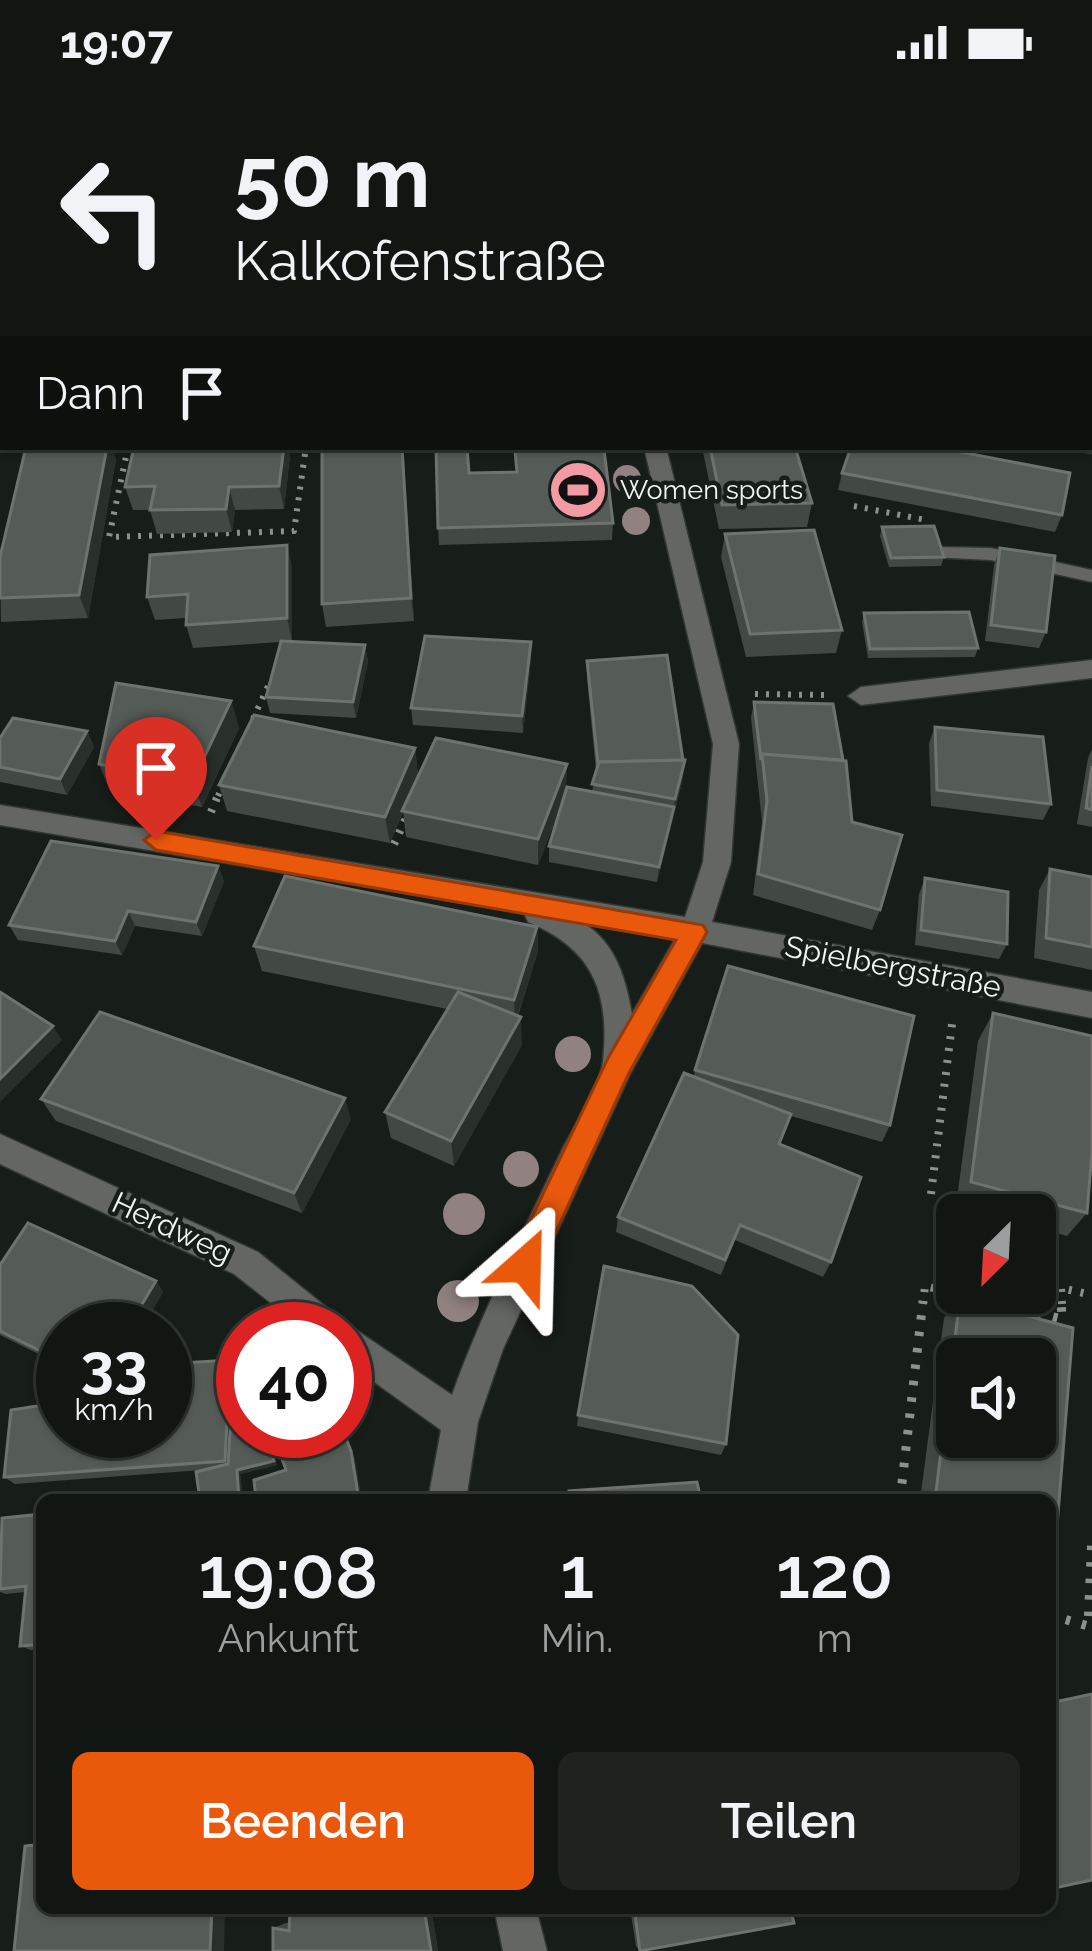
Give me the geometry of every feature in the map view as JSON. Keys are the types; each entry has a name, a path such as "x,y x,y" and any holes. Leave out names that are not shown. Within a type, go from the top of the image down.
{"street":[{"path":"448,1494 460,1422 487,1345 618,1066 694,932 716,862 726,789 726,744 656,450"},
{"path":"861,696 1092,669"},
{"path":"0,815 481,896 560,921 600,956 618,995 618,1066"},
{"name":"Spielbergstraße","path":"481,896 1092,1005"},
{"name":"Herdweg","path":"0,1148 246,1263 297,1302"},
{"path":"372,1359 460,1422"},
{"path":"516,1914 525,1951"}],"lane":[{"path":"937,553 991,554 1092,575"}],"path":[{"path":"127,450 109,537 294,531 307,450"},
{"path":"250,724 269,684"},
{"path":"717,693 861,696"},
{"path":"195,847 232,765"},
{"path":"379,879 416,797"},
{"path":"931,1194 958,978"},
{"path":"901,1494 925,1286 1062,1319 1061,1288 1092,1295"},
{"path":"1056,1617 1088,1626 1092,1535"}],"building":[{"path":"25,450 106,450 79,595 0,598 0,557"},
{"path":"133,450 284,450 279,486 229,487 226,509 150,510 155,486 125,487"},
{"path":"322,450 402,450 411,598 322,604"},
{"path":"436,450 467,450 469,473 517,472 515,451 604,450 613,523 438,528"},
{"path":"711,450 796,450 812,503 722,505"},
{"path":"850,450 951,450 1070,473 1062,515 842,473"},
{"path":"934,526 944,557 891,558 882,527"},
{"path":"814,530 842,630 750,634 725,534"},
{"path":"287,545 287,618 186,625 188,594 147,597 150,555"},
{"path":"1000,548 1055,556 1046,632 991,625"},
{"path":"969,612 978,648 870,649 864,613"},
{"path":"425,636 531,642 522,716 411,708"},
{"path":"281,641 365,645 353,702 266,697"},
{"path":"667,655 683,760 598,764 587,661"},
{"path":"116,683 231,701 193,781 99,764"},
{"path":"754,702 833,704 843,760 762,754 761,760"},
{"path":"254,715 415,748 385,817 219,785"},
{"path":"13,718 87,731 60,779 0,767 0,738"},
{"path":"935,727 1043,737 1051,804 937,790"},
{"path":"436,738 567,764 538,839 402,811"},
{"path":"762,754 846,761 852,822 902,835 880,910 758,874 767,801"},
{"path":"685,760 675,799 592,784 599,762"},
{"path":"1092,766 1092,810 1086,808"},
{"path":"567,787 674,807 659,867 549,846"},
{"path":"51,841 218,866 196,922 128,911 115,941 9,925"},
{"path":"1050,869 1092,877 1092,947 1046,938"},
{"path":"285,876 537,927 514,1000 254,946"},
{"path":"925,878 1008,892 1007,944 921,930"},
{"path":"728,966 914,1016 890,1125 695,1070"},
{"path":"0,992 53,1026 0,1079"},
{"path":"458,992 521,1017 451,1141 385,1112"},
{"path":"100,1012 345,1098 294,1193 41,1099"},
{"path":"993,1013 1092,1036 1087,1213 1056,1205 1056,1194 1016,1194 971,1182"},
{"path":"684,1073 791,1114 779,1144 861,1177 831,1262 740,1225 725,1260 618,1217"},
{"path":"28,1223 156,1281 143,1302 36,1302 36,1349 0,1331 0,1265"},
{"path":"604,1266 692,1286 738,1335 726,1444 578,1415"},
{"path":"958,1314 1020,1314 1073,1328 1056,1539 1056,1494 936,1494 940,1458 1056,1458 1056,1338 955,1338"},
{"path":"216,1361 216,1458 225,1461 4,1477 11,1410 36,1406 36,1458 192,1458 192,1362"},
{"path":"228,1458 274,1461 237,1470 239,1494 199,1494 196,1472 228,1464"},
{"path":"282,1458 352,1458 358,1494 255,1494 254,1480 286,1470"},
{"path":"697,1482 700,1494 569,1494"},
{"path":"36,1515 36,1645 20,1646 26,1586 0,1589 2,1518"},
{"path":"1092,1694 1092,1880 1056,1888 1056,1702"},
{"path":"36,1845 36,1914 212,1914 210,1951 14,1951 25,1846"},
{"path":"290,1914 425,1914 431,1951 273,1951 273,1928 289,1931"},
{"path":"635,1914 792,1914 794,1923 640,1951"}],"place":[{"name":"Women sports","path":"578,490"}],"route":[{"path":"156,840 694,932 618,1066 525,1265"}]}
